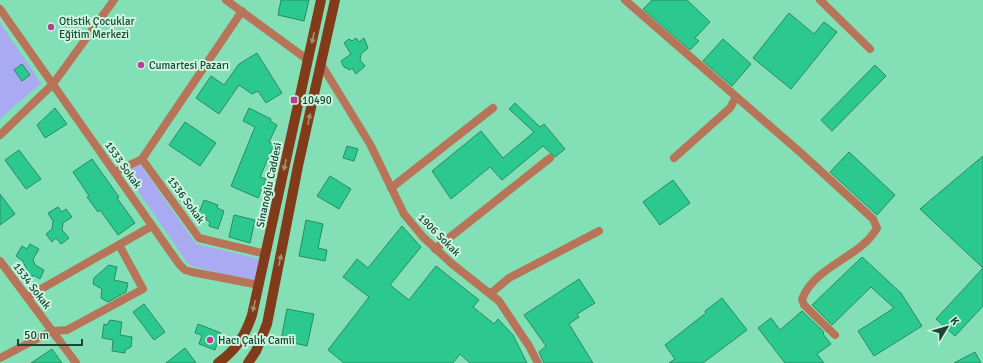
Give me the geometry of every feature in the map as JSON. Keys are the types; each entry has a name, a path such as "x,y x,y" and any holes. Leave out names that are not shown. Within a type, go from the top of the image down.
{"main road":[{"name":"Si̇nanoğlu Caddesi","path":"218,363 237,346 246,331 259,285 321,0"},
{"path":"248,363 256,351 267,324 335,0"}],"street":[{"path":"0,135 54,84 114,0"},
{"path":"226,0 308,60"},
{"path":"625,0 873,219 877,228 873,236 862,247 815,280 805,290 802,298 804,305 835,335"},
{"path":"820,0 870,49"},
{"name":"1533 Sokak","path":"0,10 54,84 179,264 185,270 259,285"},
{"path":"115,172 142,159 242,11"},
{"name":"1906 Sokak","path":"321,64 370,144 404,214 435,249 499,301 529,346 538,363"},
{"path":"674,158 730,108 736,97"},
{"path":"391,188 493,108"},
{"path":"435,249 550,158"},
{"name":"1536 Sokak","path":"142,159 199,238 266,254"},
{"path":"27,297 152,226"},
{"path":"490,294 508,278 599,231"},
{"path":"0,358 52,331 67,330 143,289 119,245"},
{"name":"1534 Sokak","path":"0,262 76,363"}],"shaded area":[{"path":"0,23 41,83 0,119"},
{"path":"140,164 196,244 260,259 255,280 221,274 189,265 125,172"}],"building":[{"path":"281,0 309,0 304,21 278,15"},
{"path":"652,0 687,0 710,22 695,38 699,41 690,50 643,9"},
{"path":"789,13 814,34 824,22 837,32 791,89 753,58"},
{"path":"356,38 359,42 364,38 368,48 361,54 360,60 365,66 356,74 352,68 350,70 344,67 341,61 351,54 344,43 349,39 352,41"},
{"path":"723,39 751,64 732,86 703,61"},
{"path":"257,53 282,93 266,103 258,91 252,94 239,85 219,114 196,98 211,76 224,85 239,64"},
{"path":"22,64 30,75 22,81 14,70"},
{"path":"875,65 886,76 832,131 821,120"},
{"path":"515,103 540,127 544,124 565,149 555,157 543,146 502,180 490,167 451,199 432,171 481,131 503,158 534,132 509,109"},
{"path":"55,108 67,124 45,138 37,125"},
{"path":"249,108 271,119 270,121 277,125 269,142 274,145 260,177 266,179 258,198 231,186 255,127 243,121"},
{"path":"185,122 216,143 200,166 169,145"},
{"path":"347,146 358,149 354,161 343,158"},
{"path":"19,150 41,179 26,189 5,160"},
{"path":"849,152 895,195 877,215 830,172"},
{"path":"983,156 983,268 920,209"},
{"path":"92,159 119,197 117,198 135,223 118,235 100,210 98,212 87,197 89,196 73,172"},
{"path":"330,176 351,189 339,209 317,196"},
{"path":"673,180 690,203 660,225 643,202"},
{"path":"0,194 15,214 0,225"},
{"path":"204,200 218,205 217,208 224,211 218,229 209,226 210,222 206,220 207,218 198,215"},
{"path":"58,207 62,212 66,209 72,217 63,223 62,230 69,238 61,244 56,238 52,242 46,234 52,229 53,221 48,213"},
{"path":"234,215 255,220 250,243 229,237"},
{"path":"306,220 323,224 318,248 327,250 325,261 299,256"},
{"path":"402,226 421,247 390,285 409,300 436,266 479,300 473,307 494,324 498,319 513,335 527,363 470,363 460,354 453,363 344,363 328,350 369,297 343,277 357,259 368,268"},
{"path":"30,244 39,249 33,259 35,265 44,270 40,279 33,275 30,281 22,276 26,268 23,261 16,256 22,246 27,249"},
{"path":"862,257 901,293 922,326 874,356 858,331 894,308 871,287 832,325 812,305"},
{"path":"109,265 117,267 114,280 128,283 126,292 108,302 101,298 102,289 93,284 94,278"},
{"path":"983,268 983,306 955,336 936,319"},
{"path":"579,279 595,303 577,314 579,317 569,324 593,363 544,363 539,352 546,346 524,315"},
{"path":"722,298 747,330 703,363 669,363 675,359 665,345 706,313 705,311"},
{"path":"144,304 165,332 154,340 133,312"},
{"path":"287,309 314,314 307,346 281,340"},
{"path":"802,311 824,332 823,334 831,344 817,354 824,363 785,363 758,328 771,318 780,330"},
{"path":"110,320 122,322 120,335 132,337 131,347 125,350 125,353 112,351 113,340 102,338 104,324 107,325"},
{"name":"Hacı Çalık Camii","path":"198,324 221,333 215,350 199,344 202,335 195,333"},
{"path":"185,348 196,363 166,363"},
{"path":"52,349 62,363 31,363"},
{"path":"975,352 981,363 954,363"}],"place":[{"name":"Otistik Çocuklar Eğitim Merkezi","path":"51,27"},
{"name":"Cumartesi Pazarı","path":"141,65"},
{"name":"10490","path":"294,100"},
{"name":"Hacı Çalık Camii","path":"210,340"}]}
